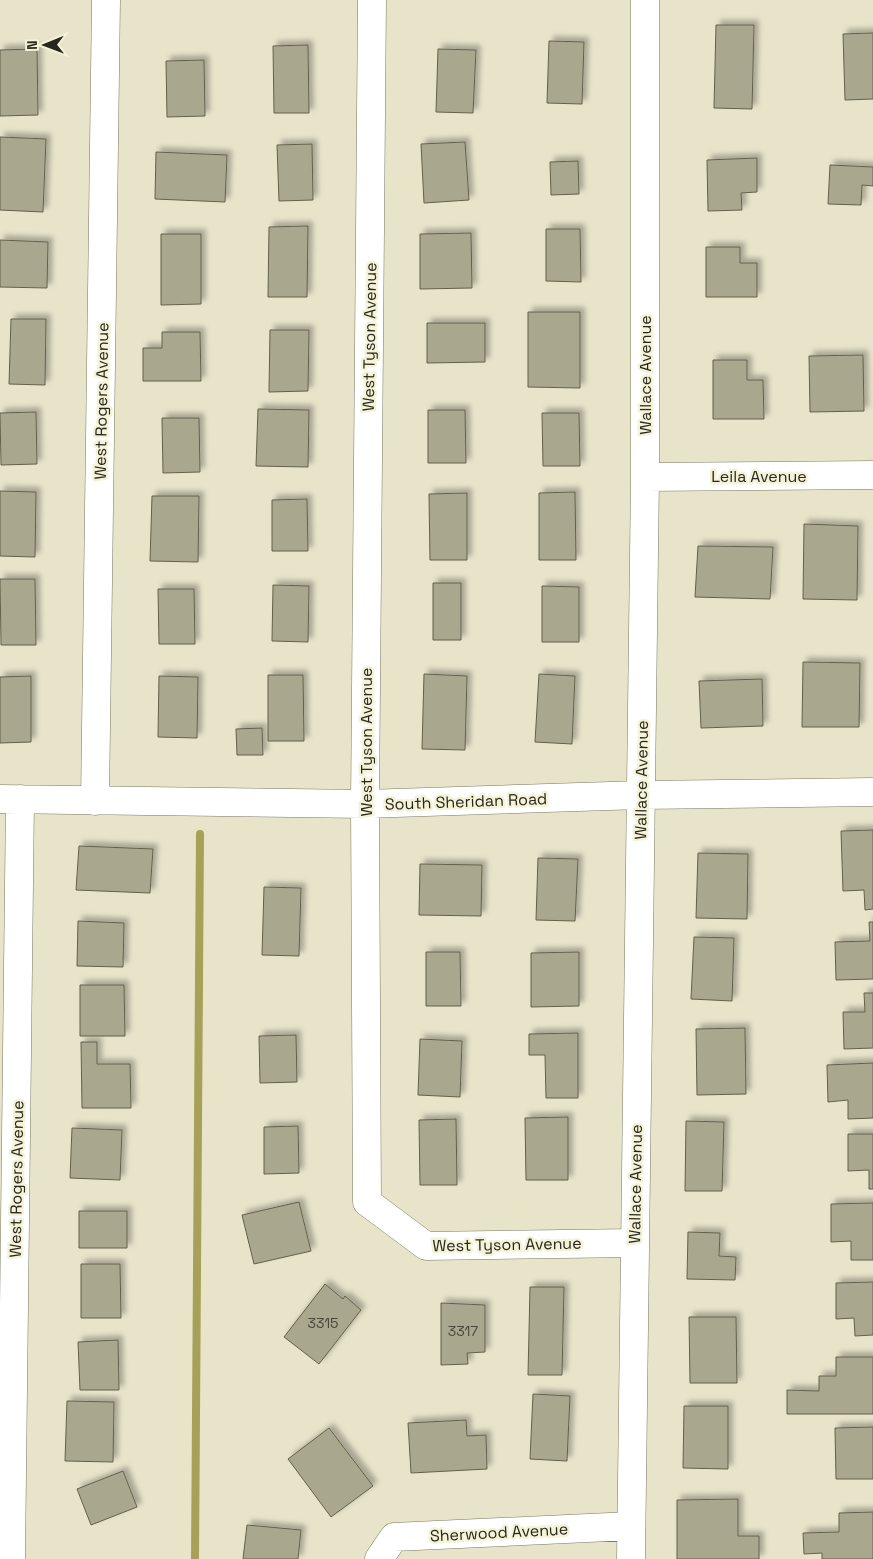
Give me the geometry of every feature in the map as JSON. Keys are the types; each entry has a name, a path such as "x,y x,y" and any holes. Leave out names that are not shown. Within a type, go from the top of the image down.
{"street":[{"name":"West Rogers Avenue","path":"95,802 106,0"},
{"name":"West Tyson Avenue","path":"372,0 365,804 367,1202 426,1246 634,1243"},
{"name":"Wallace Avenue","path":"631,1559 645,478 645,0"},
{"name":"Leila Avenue","path":"645,478 873,476"},
{"name":"South Sheridan Road","path":"10,799 95,802 365,804 641,795 873,792"},
{"name":"West Rogers Avenue","path":"10,799 11,1559"},
{"name":"Sherwood Avenue","path":"379,1559 394,1537 631,1526"}],"building":[{"path":"716,25 754,25 752,109 714,108"},
{"path":"873,33 873,99 845,100 843,34"},
{"path":"549,41 584,42 582,104 547,103"},
{"path":"308,45 309,113 274,113 273,46"},
{"path":"37,49 38,115 0,116 0,50"},
{"path":"438,49 476,50 473,113 436,112"},
{"path":"204,60 205,116 167,117 166,61"},
{"path":"0,137 46,139 43,212 0,210"},
{"path":"465,142 469,200 424,203 421,144"},
{"path":"312,144 313,200 279,201 277,145"},
{"path":"156,152 227,155 225,202 155,199"},
{"path":"757,158 757,192 741,193 742,210 708,211 707,160"},
{"path":"578,161 579,194 551,195 550,162"},
{"path":"830,165 873,167 873,186 862,185 861,205 828,204"},
{"path":"308,226 307,297 268,297 269,227"},
{"path":"546,229 580,229 581,282 546,281"},
{"path":"471,233 472,288 420,289 420,234"},
{"path":"161,234 201,234 201,304 161,305"},
{"path":"0,240 48,242 47,288 0,287"},
{"path":"706,247 740,247 740,263 757,263 757,297 706,297"},
{"path":"528,312 580,312 580,388 528,387"},
{"path":"11,319 46,319 45,385 9,384"},
{"path":"427,323 485,323 485,362 427,363"},
{"path":"270,330 309,330 308,391 269,392"},
{"path":"162,332 200,332 201,381 143,381 143,348 162,348"},
{"path":"863,355 864,411 810,412 809,356"},
{"path":"713,360 747,360 747,380 763,380 764,419 713,419"},
{"path":"258,409 309,410 308,467 256,466"},
{"path":"428,410 465,410 466,463 428,463"},
{"path":"36,412 37,464 1,465 0,413"},
{"path":"542,413 579,413 580,466 543,466"},
{"path":"162,418 199,418 200,472 163,473"},
{"path":"0,491 36,492 35,557 0,556"},
{"path":"575,492 576,560 539,560 539,493"},
{"path":"467,493 467,560 430,560 429,494"},
{"path":"152,496 199,496 198,562 150,561"},
{"path":"307,499 308,551 272,551 272,500"},
{"path":"804,524 858,526 857,600 803,599"},
{"path":"698,546 773,547 770,599 695,597"},
{"path":"0,579 35,579 36,645 1,645"},
{"path":"433,583 461,583 461,640 433,640"},
{"path":"273,585 309,586 308,642 272,641"},
{"path":"542,586 579,587 579,642 542,642"},
{"path":"158,589 194,589 195,644 159,644"},
{"path":"803,662 860,663 859,727 802,727"},
{"path":"424,674 467,676 465,750 422,749"},
{"path":"539,674 575,676 572,744 535,742"},
{"path":"268,675 303,675 304,741 268,741"},
{"path":"31,676 31,742 0,743 0,677"},
{"path":"159,676 198,677 197,738 158,737"},
{"path":"762,679 763,726 701,728 699,681"},
{"path":"262,728 263,755 237,755 236,729"},
{"path":"873,830 873,909 865,910 864,890 843,891 841,831"},
{"path":"79,846 153,849 150,893 76,890"},
{"path":"698,853 748,854 747,919 696,918"},
{"path":"538,858 578,859 575,921 536,920"},
{"path":"420,864 482,865 481,916 419,915"},
{"path":"264,887 301,888 299,956 262,955"},
{"path":"78,921 124,923 123,967 77,966"},
{"path":"869,922 873,922 873,979 836,980 835,942 870,941"},
{"path":"694,937 734,938 732,1001 691,999"},
{"path":"426,952 460,952 461,1006 426,1006"},
{"path":"579,952 579,1006 531,1007 531,953"},
{"path":"80,985 124,985 125,1036 80,1036"},
{"path":"864,993 873,993 873,1048 844,1049 843,1012 865,1012"},
{"path":"745,1028 746,1094 697,1095 696,1029"},
{"path":"578,1033 578,1098 546,1098 545,1055 529,1055 529,1034"},
{"path":"296,1035 297,1082 260,1083 259,1036"},
{"path":"420,1039 462,1041 460,1097 418,1095"},
{"path":"81,1042 97,1042 97,1064 130,1064 131,1108 82,1108"},
{"path":"873,1063 873,1118 848,1119 848,1100 828,1102 827,1065"},
{"path":"568,1117 568,1180 526,1180 525,1118"},
{"path":"456,1119 457,1185 420,1185 419,1120"},
{"path":"686,1121 724,1122 722,1191 685,1191"},
{"path":"298,1126 299,1173 264,1174 264,1127"},
{"path":"72,1128 122,1130 120,1180 70,1178"},
{"path":"848,1134 873,1134 873,1189 869,1189 869,1170 848,1171"},
{"path":"299,1202 311,1251 254,1264 242,1215"},
{"path":"873,1203 873,1260 851,1260 851,1241 831,1242 831,1204"},
{"path":"79,1211 127,1211 127,1248 79,1248"},
{"path":"688,1232 720,1233 719,1256 736,1257 735,1280 687,1279"},
{"path":"81,1264 120,1264 121,1318 81,1318"},
{"path":"873,1282 873,1335 855,1336 854,1318 836,1319 836,1283"},
{"path":"325,1284 343,1299 345,1296 361,1310 319,1364 284,1337"},
{"path":"530,1287 564,1287 562,1375 528,1375"},
{"path":"441,1303 485,1305 485,1352 467,1353 468,1364 441,1365"},
{"path":"689,1317 736,1317 737,1383 690,1383"},
{"path":"118,1340 119,1390 80,1390 78,1342"},
{"path":"836,1357 873,1357 873,1414 787,1414 787,1390 819,1391 819,1376 836,1376"},
{"path":"533,1394 570,1396 567,1461 530,1459"},
{"path":"67,1401 114,1402 113,1462 65,1461"},
{"path":"684,1406 728,1406 728,1469 683,1468"},
{"path":"466,1420 467,1436 486,1435 487,1469 411,1473 408,1423"},
{"path":"873,1427 873,1479 836,1479 835,1428"},
{"path":"329,1428 373,1486 331,1517 288,1459"},
{"path":"123,1471 137,1507 91,1525 77,1489"},
{"path":"738,1499 738,1536 759,1536 759,1559 677,1559 677,1500"},
{"path":"873,1512 873,1559 822,1559 822,1553 804,1554 803,1533 839,1532 839,1513"},
{"path":"247,1525 301,1530 298,1559 243,1559"}],"waterway":[{"path":"195,1559 200,834"}]}
